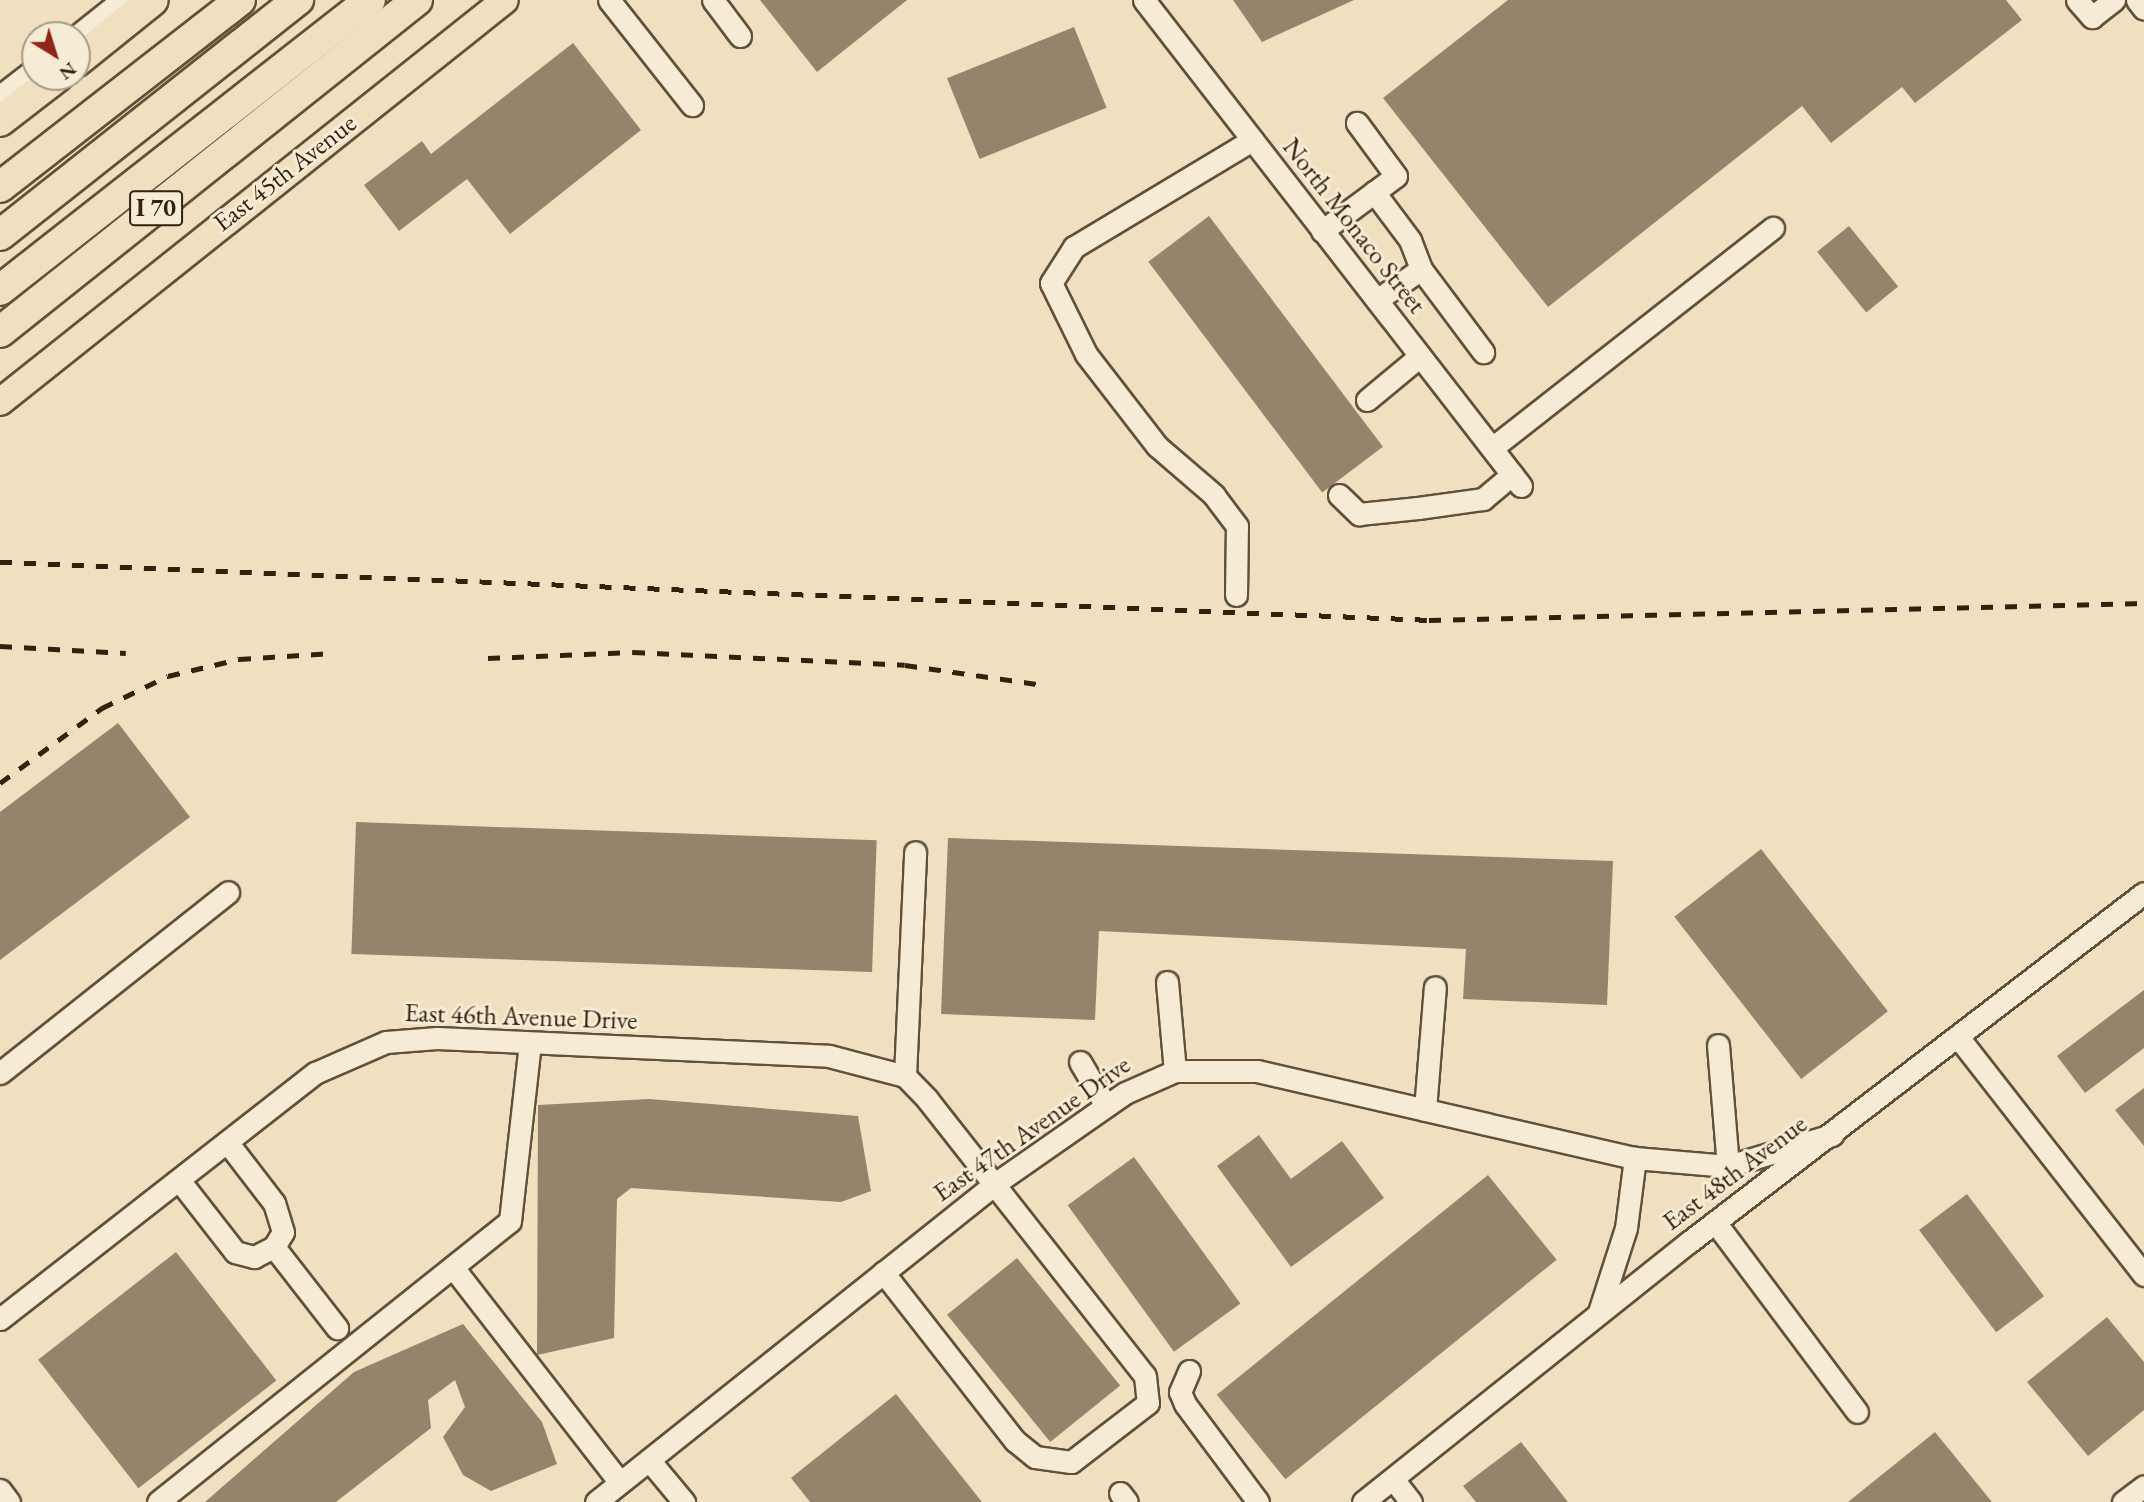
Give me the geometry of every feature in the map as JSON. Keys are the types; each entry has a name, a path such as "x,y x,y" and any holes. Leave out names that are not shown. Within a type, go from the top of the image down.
{"highway":[{"path":"91,50 153,0"},
{"path":"0,187 240,0"},
{"path":"0,235 298,0"},
{"path":"0,290 370,0"},
{"name":"I 70","path":"0,332 417,0"},
{"path":"0,121 39,91"},
{"path":"0,176 78,127"}],"main road":[{"name":"East 45th Avenue","path":"0,402 506,0"}],"street":[{"path":"609,0 692,105"},
{"path":"713,0 740,36"},
{"name":"North Monaco Street","path":"1144,0 1517,480 1483,499 1359,513 1339,495"},
{"path":"2077,0 2092,17 2114,0"},
{"path":"2137,0 2144,9"},
{"path":"91,25 120,1"},
{"path":"0,96 21,80"},
{"path":"1322,231 1396,176 1357,124"},
{"path":"1236,595 1237,526 1214,495 1157,446 1086,354 1051,283 1074,247 1252,141"},
{"path":"1374,192 1410,240 1421,269 1483,352"},
{"path":"1492,449 1773,228"},
{"path":"1377,300 1421,269"},
{"path":"1367,400 1420,356"},
{"path":"883,1272 1015,1441 1035,1457 1071,1462 1139,1414 1151,1390 1145,1376 996,1183 905,1076 915,852"},
{"path":"0,1073 228,892"},
{"name":"East 48th Avenue","path":"1363,1502 1715,1222 1832,1135 2144,893"},
{"path":"1167,982 1175,1071"},
{"path":"1425,1110 1435,988"},
{"path":"1958,1037 2144,1275"},
{"name":"East 46th Avenue Drive","path":"0,1319 315,1073 376,1045 437,1038 830,1056 905,1076"},
{"path":"158,1502 455,1270 510,1221 530,1043"},
{"path":"1718,1045 1728,1166"},
{"path":"1080,1062 1106,1106"},
{"name":"East 47th Avenue Drive","path":"596,1502 996,1183 1106,1106 1175,1071 1257,1071 1635,1158 1728,1166 1832,1135"},
{"path":"178,1180 235,1252 254,1257 274,1247 283,1232 274,1203 227,1142"},
{"path":"1598,1315 1626,1228 1635,1158"},
{"path":"1715,1222 1857,1412"},
{"path":"274,1247 337,1328"},
{"path":"455,1270 620,1483"},
{"path":"1189,1371 1180,1392 1185,1404 1258,1502"},
{"path":"649,1460 684,1502"},
{"path":"1393,1479 1411,1502"},
{"path":"2123,1502 2144,1486"},
{"path":"0,1490 9,1502"}],"building":[{"path":"760,0 907,0 817,72"},
{"path":"1233,0 1354,0 1262,42"},
{"path":"1508,0 2006,0 2022,20 1915,103 1902,87 1831,143 1802,106 1548,307 1383,98"},
{"path":"1074,27 1107,108 980,159 947,78"},
{"path":"573,43 641,130 510,234 467,179 399,231 364,185 422,141 431,154"},
{"path":"1209,216 1383,447 1322,493 1148,262"},
{"path":"1849,226 1898,287 1866,312 1817,252"},
{"path":"118,723 190,817 0,960 0,812"},
{"path":"356,822 877,840 872,972 351,954"},
{"path":"948,838 1613,861 1607,1005 1463,999 1466,949 1099,931 1095,1020 941,1014"},
{"path":"1761,849 1888,1011 1801,1079 1674,917"},
{"path":"2144,990 2144,1048 2085,1093 2057,1056"},
{"path":"2144,1088 2144,1146 2115,1110"},
{"path":"649,1099 858,1116 871,1191 841,1202 631,1188 617,1199 614,1338 537,1355 538,1105"},
{"path":"1259,1135 1291,1179 1342,1141 1384,1198 1291,1267 1217,1166"},
{"path":"1134,1157 1240,1303 1174,1352 1068,1205"},
{"path":"1488,1175 1557,1260 1285,1479 1217,1395"},
{"path":"1967,1194 2044,1296 1996,1332 1919,1230"},
{"path":"176,1252 276,1380 138,1488 38,1360"},
{"path":"1017,1258 1120,1385 1050,1442 947,1315"},
{"path":"2107,1317 2144,1362 2144,1410 2088,1456 2027,1382"},
{"path":"463,1324 542,1422 557,1464 491,1491 463,1475 443,1437 465,1407 455,1380 428,1400 431,1428 336,1502 205,1502 354,1372"},
{"path":"896,1394 982,1502 810,1502 791,1478"},
{"path":"1935,1432 1992,1502 1848,1502"},
{"path":"1521,1442 1568,1502 1476,1502 1463,1486"}],"railway":[{"path":"0,562 1429,620 2144,603"},
{"path":"0,646 126,653"},
{"path":"488,658 633,652 905,665 1037,684"},
{"path":"0,783 102,708 168,676 239,659 333,653"}]}
